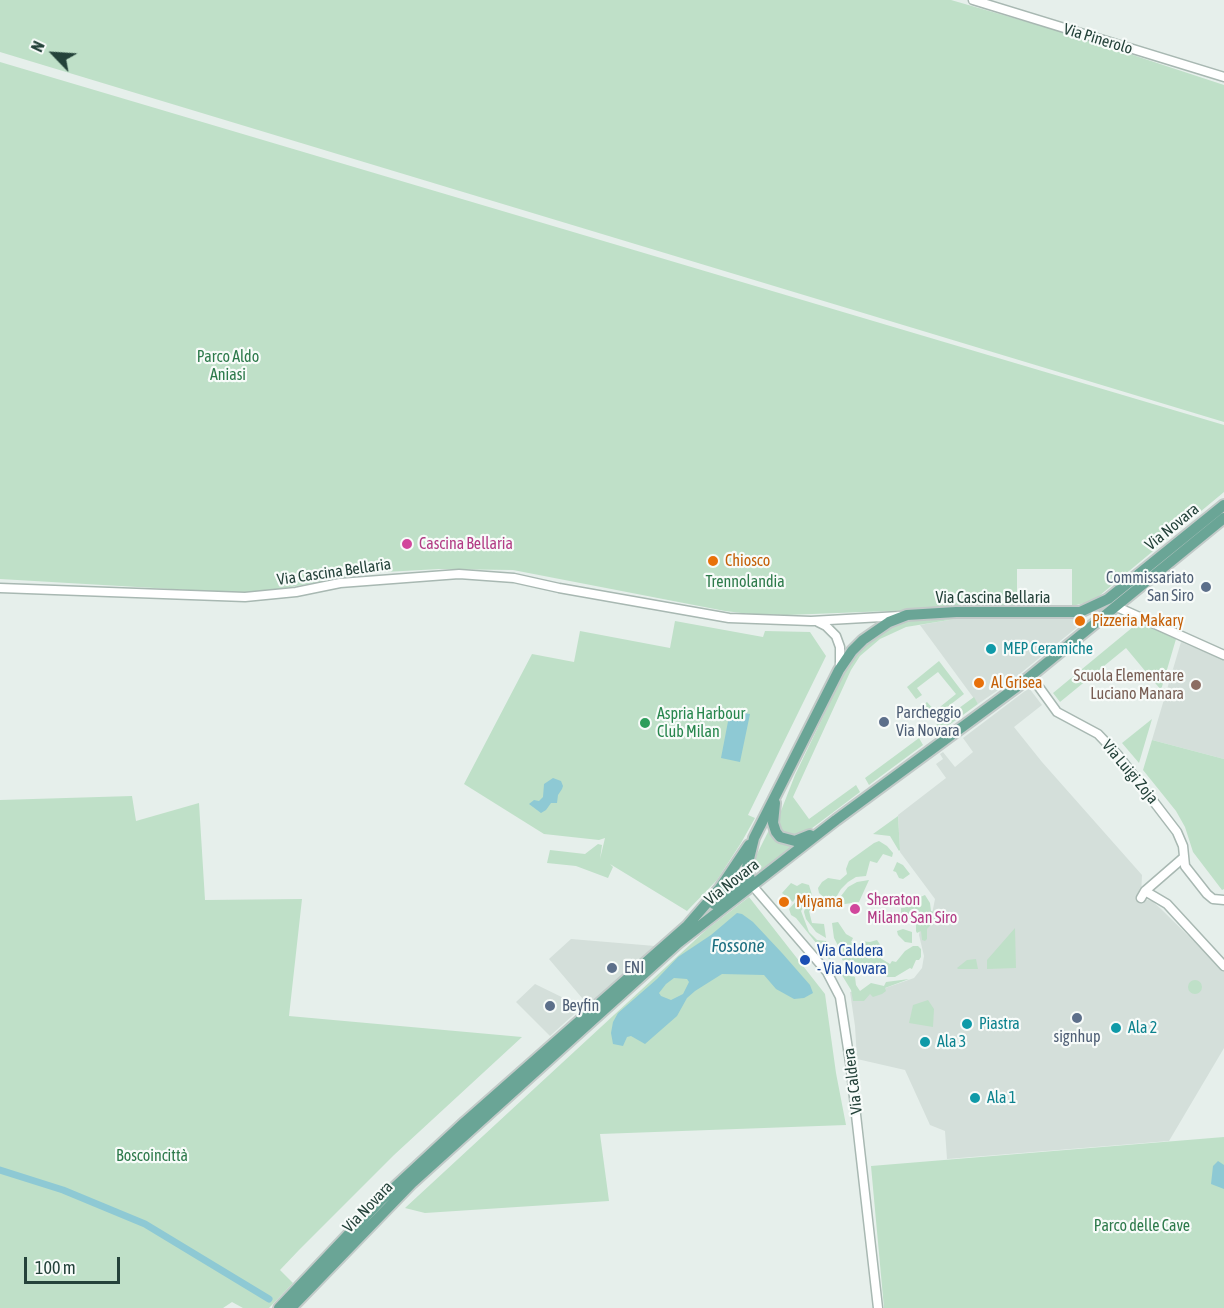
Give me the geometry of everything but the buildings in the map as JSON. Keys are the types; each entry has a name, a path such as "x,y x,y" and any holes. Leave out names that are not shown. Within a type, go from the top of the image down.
{"main road":[{"name":"Via Novara","path":"1080,612 1108,599 1224,505"},
{"name":"Via Novara","path":"291,1308 412,1183 678,943 836,820 1031,676 1224,518"},
{"name":"Via Cascina Bellaria","path":"754,838 839,670 863,640 889,622 907,615 956,612 1080,612"},
{"path":"1080,612 1088,617 1090,622 1088,631"},
{"path":"776,794 773,823 776,832 783,839 795,841 805,838 836,820"},
{"name":"Via Novara","path":"279,1308 389,1193 687,926 720,888 754,838"},
{"path":"687,926 736,885 752,884 747,867 754,838"}],"street":[{"name":"Via Pinerolo","path":"973,0 1224,77"},
{"name":"Via Cascina Bellaria","path":"0,588 245,597 287,593 340,583 459,574 513,578 729,618 811,621 907,615"},
{"path":"1117,607 1224,655"},
{"name":"Via Cascina Bellaria","path":"811,621 826,626 836,636 840,647 839,670"},
{"name":"Via Luigi Zoja","path":"1031,676 1057,712 1098,734 1118,755 1177,832 1183,846 1185,866 1207,894 1213,899 1224,900"},
{"path":"1183,858 1143,894 1167,904 1224,966"},
{"name":"Via Caldera","path":"752,884 827,972 840,997 850,1062 878,1308"}],"shaded area":[{"path":"1083,616 1086,620 1011,681 978,704 920,625 955,619"},
{"name":"Scuola Elementare Luciano Manara","path":"1181,642 1224,660 1224,759 1152,740"},
{"path":"1029,688 1042,705 1014,727 1142,875 1141,898 1152,901 1224,971 1224,1048 1169,1141 947,1159 945,1131 930,1125 905,1070 857,1059 850,992 877,991 914,978 922,968 924,956 919,935 920,929 932,914 935,899 900,852 898,815 946,778 936,764 943,759 940,754 943,752 955,767 973,752 963,738"},
{"path":"571,939 655,946 588,1005 549,959"},
{"path":"535,984 582,1007 550,1036 516,1002"}],"green space":[{"path":"0,0 951,0 1069,34 1224,85 1224,422 0,52"},
{"name":"Parco Aldo Aniasi","path":"0,62 1224,425 1224,492 1093,601 1072,606 1072,569 1017,569 1017,606 787,615 725,611 513,570 439,569 367,573 280,589 240,593 0,579"},
{"path":"955,619 906,627 880,639 860,656 851,670 793,797 809,819 856,785 860,792 803,835 795,838 784,835 778,827 779,816 795,775 854,657 872,638 896,624 909,621"},
{"name":"Aspria Harbour Club Milan","path":"675,621 763,637 765,631 810,632 826,656 748,815 755,818 717,880 687,911 610,864 613,867 608,878 576,866 547,863 550,850 585,854 598,844 602,845 600,859 605,838 599,840 544,834 464,784 532,654 574,662 580,631 670,648"},
{"path":"1139,622 1176,639 1161,690 1126,648 1060,702 1053,693"},
{"path":"939,661 964,694 932,719 922,706 927,702 935,711 956,694 938,672 917,688 922,695 916,699 907,687"},
{"path":"974,697 978,704 941,731 936,725"},
{"path":"1152,719 1139,763 1122,743"},
{"path":"919,738 923,745 869,785 865,778"},
{"path":"1152,740 1224,759 1224,889 1222,890 1193,852 1185,827 1176,811 1143,770"},
{"name":"Boscoincittà","path":"132,796 136,821 199,803 205,900 302,899 289,1016 522,1037 394,1155 280,1270 293,1283 269,1308 243,1308 232,1302 223,1308 0,1308 0,800"},
{"path":"898,816 899,851 890,836 873,834"},
{"path":"772,824 798,845 759,871 755,865 756,856"},
{"path":"879,841 893,853 892,857 883,854 877,863 870,861 866,876 856,877 848,882 835,899 828,901 819,893 818,888 822,882 828,878 840,880 847,874 849,861"},
{"path":"897,862 903,865 910,874 903,879 893,871"},
{"path":"869,880 859,902 838,905 848,887 857,882"},
{"path":"791,883 797,886 802,883 809,885 811,900 818,900 824,905 821,907 821,905 816,905 809,911 812,923 824,924 826,938 816,932 806,919 804,912 806,904 801,911 809,932 817,940 826,941 832,952 831,958 829,959 796,918 791,915 789,909 800,897 797,895 793,902 782,893"},
{"path":"925,895 930,903 931,911 941,914 927,929 925,941 922,940 921,931 917,933 916,931 916,923 901,916 901,908 912,905 911,901"},
{"path":"749,897 825,994 846,1125 600,1134 609,1201 425,1213 405,1208 706,930"},
{"path":"838,922 846,934 853,938 851,942 858,945 855,950 848,948 846,955 843,955 834,938 832,923"},
{"path":"1015,928 1016,968 987,969 987,960"},
{"path":"903,929 912,932 912,943 905,942 898,935 897,931"},
{"path":"877,940 881,946 877,951 872,949 866,954 858,950 860,941"},
{"path":"913,946 921,949 921,957 916,960 912,969 895,977 887,977 883,971 868,971 866,963 861,966 856,962 842,960 843,957 872,953 890,964 892,961 896,962 905,951"},
{"path":"976,959 978,969 957,968 967,960"},
{"path":"838,965 849,969 848,974 855,977 860,991 871,983 884,986 886,982 909,979 885,988 886,991 882,994 873,997 870,994 864,1001 853,1001 851,990 837,967"},
{"path":"1192,980 1198,980 1202,987 1198,994 1192,994 1188,990 1188,984"},
{"path":"928,1000 934,1009 933,1027 909,1023 913,1005"},
{"name":"Parco delle Cave","path":"1224,1137 1224,1308 884,1308 871,1166"}],"water":[{"path":"730,711 750,714 740,762 721,758"},
{"path":"553,778 561,781 562,789 557,803 551,803 541,813 529,804 543,797 544,784"},
{"name":"Fossone","path":"737,913 742,914 753,922 782,953 810,985 813,993 804,998 794,999 776,989 764,975 722,974 687,998 677,1016 645,1044 631,1036 627,1037 623,1046 613,1044 611,1033 618,1013 678,957 711,935","holes":["674,978 687,979 689,982 683,994 671,1000 659,993"]},
{"path":"1218,1161 1224,1165 1224,1189 1211,1184 1213,1166"}],"waterway":[{"path":"0,1170 63,1190 145,1224 269,1299"}],"place":[{"name":"Cascina Bellaria","path":"407,544"},
{"name":"Chiosco","path":"713,561"},
{"name":"Commissariato San Siro","path":"1206,587"},
{"name":"Pizzeria Makary","path":"1080,621"},
{"name":"MEP Ceramiche","path":"991,649"},
{"name":"Al Grisea","path":"979,683"},
{"name":"Scuola Elementare Luciano Manara","path":"1196,685"},
{"name":"Parcheggio Via Novara","path":"884,722"},
{"name":"Aspria Harbour Club Milan","path":"645,723"},
{"name":"Miyama","path":"784,902"},
{"name":"Sheraton Milano San Siro","path":"855,909"},
{"name":"Via Caldera - Via Novara","path":"805,960"},
{"name":"ENI","path":"612,968"},
{"name":"Beyfin","path":"550,1006"},
{"name":"signhup","path":"1077,1018"},
{"name":"Piastra","path":"967,1024"},
{"name":"Ala 2","path":"1116,1028"},
{"name":"Ala 3","path":"925,1042"},
{"name":"Ala 1","path":"975,1098"}],"park label":[{"name":"Trennolandia","path":"745,582"}]}
